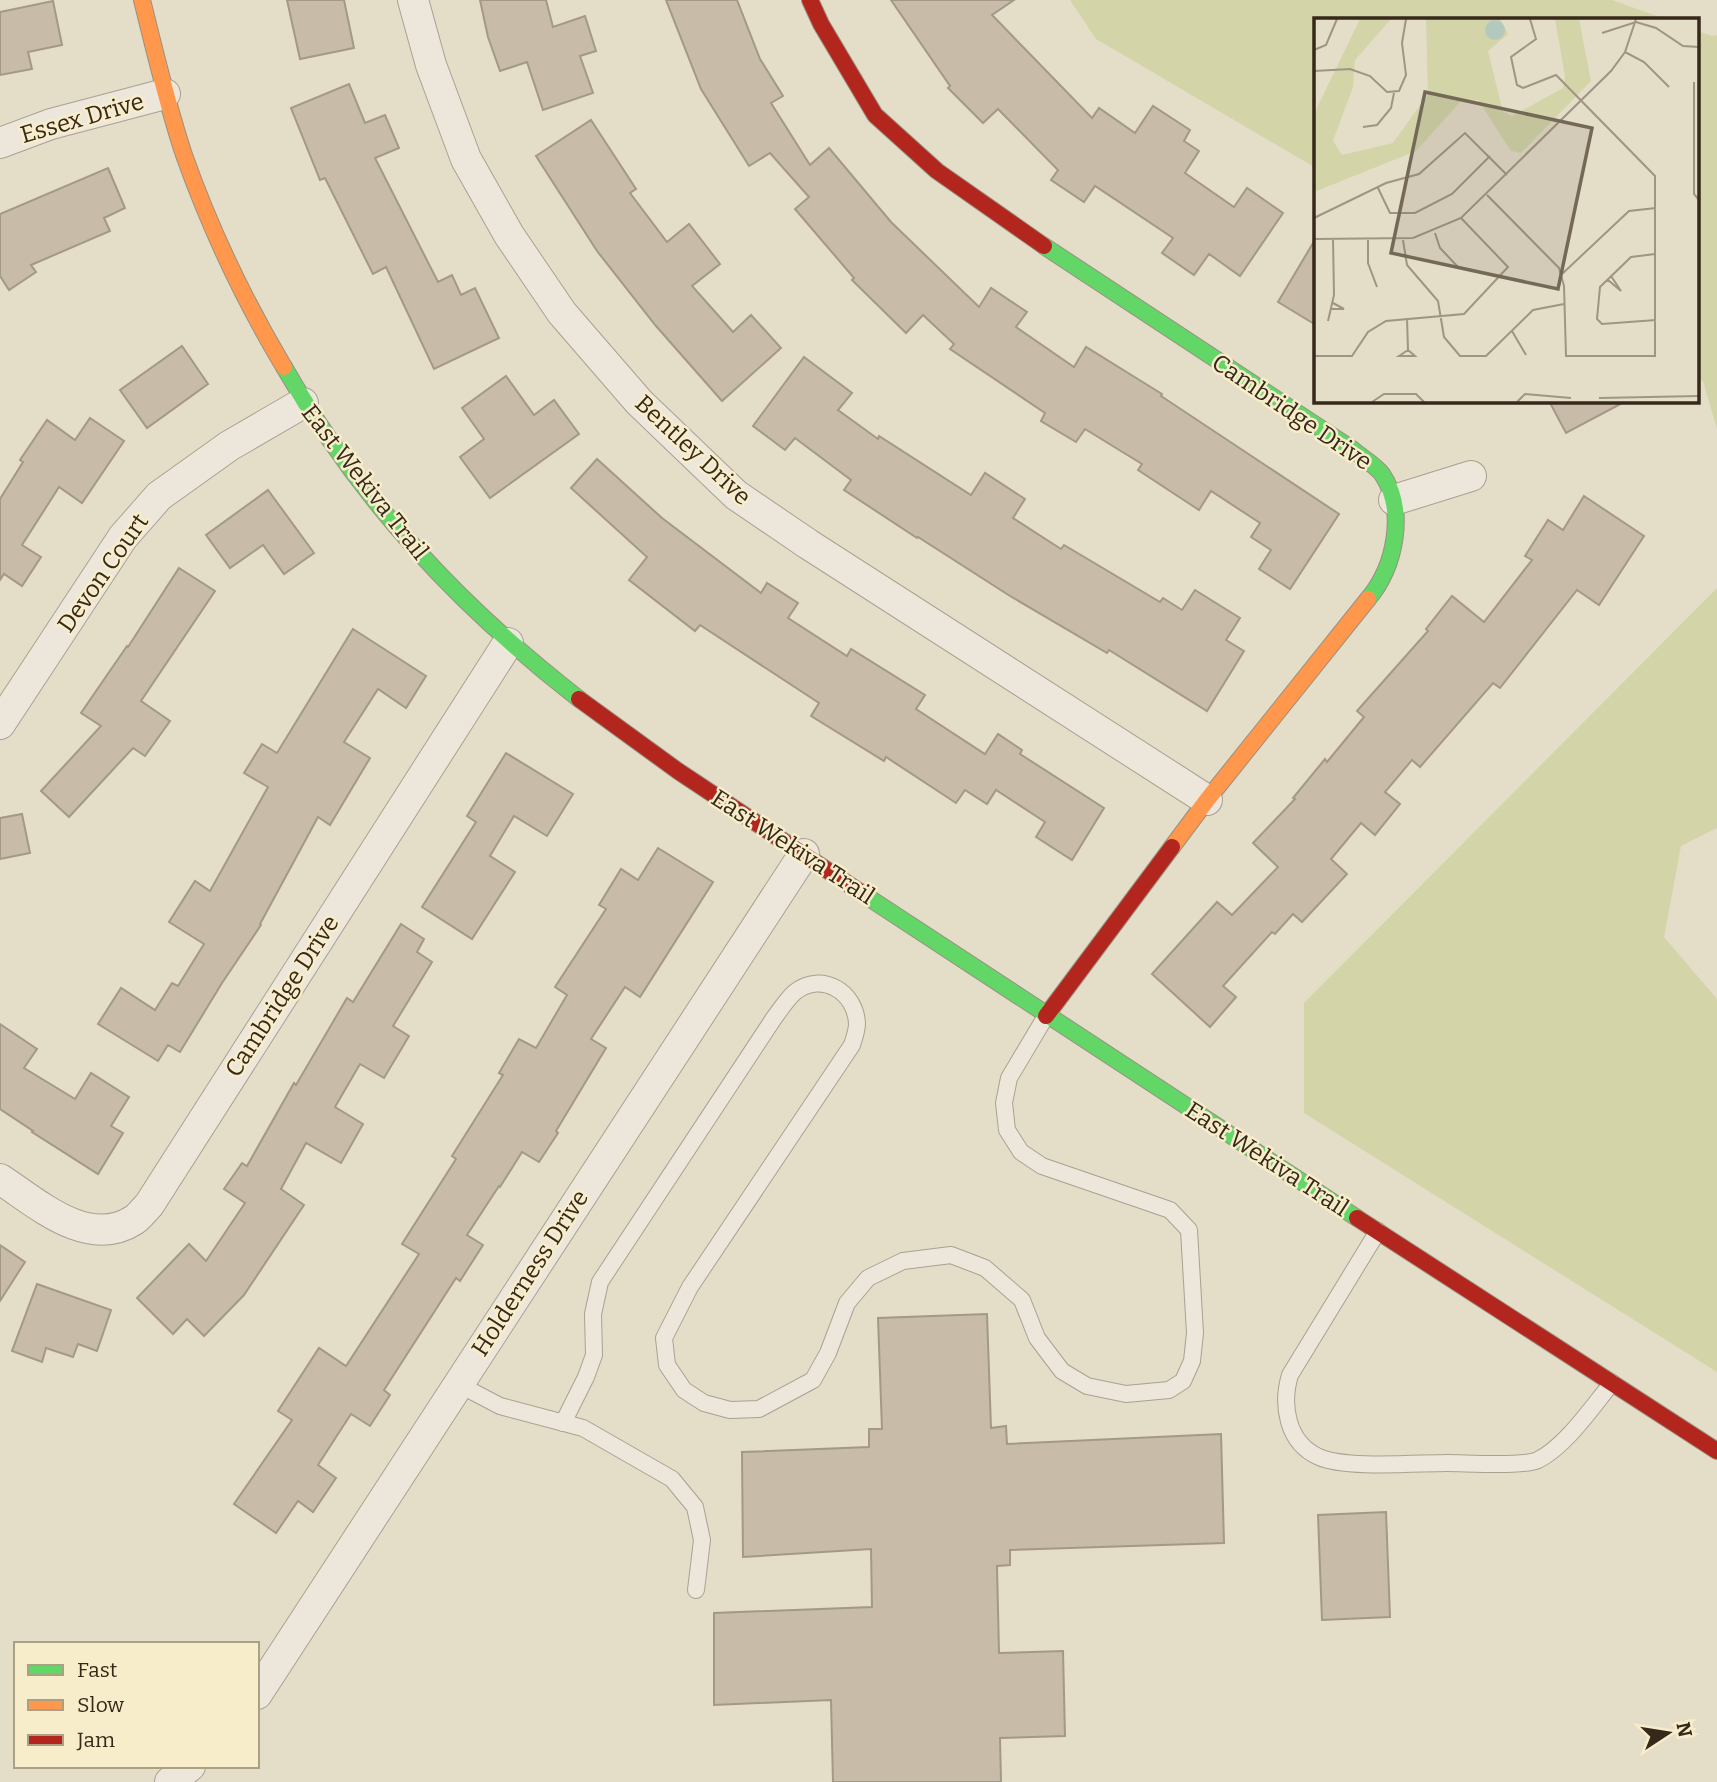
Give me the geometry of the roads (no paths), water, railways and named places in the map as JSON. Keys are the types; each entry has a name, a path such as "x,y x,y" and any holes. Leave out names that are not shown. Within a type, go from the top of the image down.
{"street":[{"name":"East Wekiva Trail","path":"142,0 165,94 206,211 244,296 303,403 368,493 417,552 508,643 577,700 643,748 1046,1016 1717,1451"},
{"name":"Bentley Drive","path":"413,0 431,65 466,159 509,235 562,313 639,402 736,495 1207,800"},
{"name":"Cambridge Drive","path":"810,0 821,24 875,115 937,171 1066,261 1352,449 1381,473 1394,500 1394,548 1375,592 1207,800 1046,1016"},
{"name":"Essex Drive","path":"0,143 51,124 165,94"},
{"name":"Devon Court","path":"0,724 123,537 159,496 229,446 303,403"},
{"path":"1394,500 1471,476"},
{"name":"Cambridge Drive","path":"0,1179 68,1223 90,1229 113,1229 135,1220 149,1205 508,643"},
{"name":"Holderness Drive","path":"259,1691 804,854"},
{"path":"170,1782 188,1768"}],"lane":[{"path":"563,1423 594,1355 593,1314 600,1282 774,1018 795,993 812,984 832,985 850,999 858,1025 852,1045 690,1287 664,1338 667,1365 684,1390 704,1403 730,1410 760,1409 783,1398 813,1380 828,1353 847,1303 868,1278 902,1261 951,1255 985,1268 1022,1300 1037,1338 1062,1371 1087,1386 1126,1394 1169,1390 1183,1381 1192,1361 1195,1333 1189,1230 1170,1210 1042,1166 1021,1152 1007,1130 1004,1103 1009,1078 1046,1016"},
{"path":"1378,1231 1290,1375 1285,1391 1285,1407 1296,1437 1306,1449 1320,1457 1357,1463 1535,1461 1560,1444 1612,1383"},
{"path":"458,1384 500,1406 583,1428 672,1479 695,1507 702,1540 696,1590"}]}
